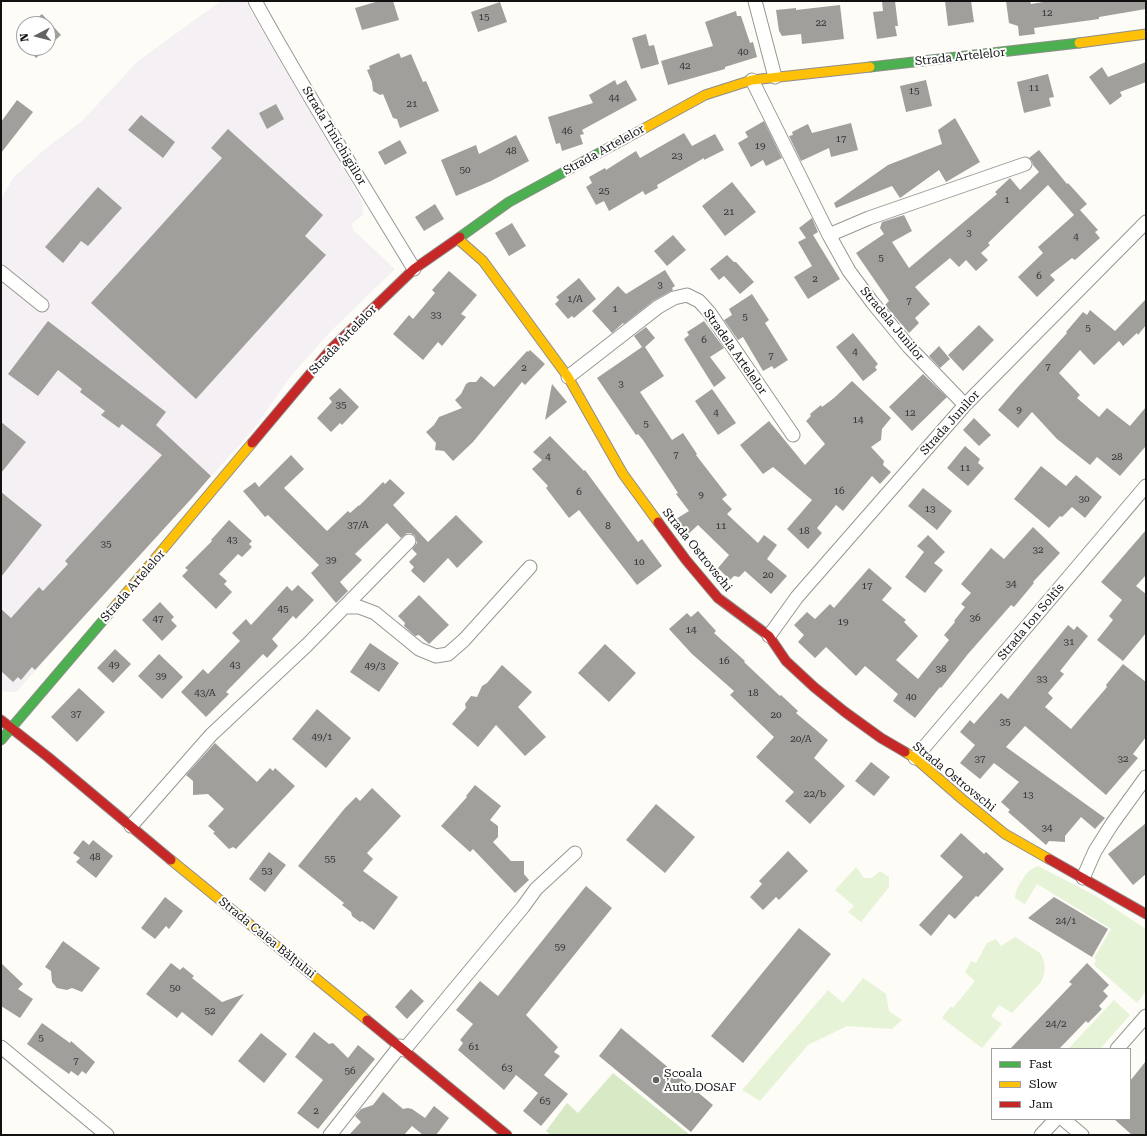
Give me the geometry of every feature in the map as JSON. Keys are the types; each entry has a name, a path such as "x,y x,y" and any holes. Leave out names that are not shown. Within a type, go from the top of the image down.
{"street":[{"name":"Strada Tinichigiilor","path":"256,1 274,36 414,269"},
{"path":"755,1 774,77"},
{"name":"Strada Artelelor","path":"1,740 169,543 331,349 414,269 509,202 705,95 752,80 1020,50 1146,34"},
{"name":"Stradela Junilor","path":"752,80 849,271 909,347 965,405"},
{"path":"830,235 869,218 1025,164"},
{"name":"Strada Junilor","path":"769,636 797,597 965,405 1146,222"},
{"name":"Strada Ostrovschi","path":"458,239 483,261 514,302 568,377 623,474 686,560 718,598 769,636 786,661 814,687 881,738 915,758 1005,834 1146,914"},
{"path":"1,272 42,305"},
{"name":"Stradela Artelelor","path":"568,377 658,307 674,298 687,295 699,301 709,312 793,435"},
{"name":"Strada Ion Soltîs","path":"915,758 1146,486"},
{"path":"131,826 211,735 307,645 409,541"},
{"path":"344,607 359,607 374,613 418,649 436,656 448,654 464,640 530,567"},
{"name":"Strada Calea Bălțului","path":"1,720 507,1135"},
{"path":"1083,878 1095,851 1112,824 1146,777"},
{"path":"330,1135 402,1048 523,907 536,889 575,853"},
{"path":"1118,1048 1146,1016"},
{"path":"1,1047 108,1135"},
{"path":"1041,1135 1055,1120"},
{"path":"1064,1120 1082,1135"}],"shaded area":[{"path":"221,1 245,1 362,201 363,214 352,224 353,230 395,269 331,331 290,377 253,430 16,692 5,692 1,689 1,199 14,177 45,149 82,121 138,61"}],"green space":[{"path":"1038,866 1096,896 1146,929 1146,991 1137,1003 1094,965 1096,960 1094,958 1111,929 1037,884 1025,904 1015,898 1024,877 1030,870"},
{"path":"856,867 864,878 872,878 880,871 889,877 889,887 861,922 848,912 854,906 835,890"},
{"path":"1015,937 1040,953 1045,967 1044,975 1041,982 1012,1013 999,1005 991,1016 1002,1024 982,1048 942,1018 951,1006 953,1008 975,981 965,972 971,961 976,963 987,943 996,939 1001,946"},
{"path":"863,978 886,994 889,1011 902,1020 892,1029 847,1026 808,1045 760,1101 742,1090 828,990 843,1003"},
{"path":"1114,1000 1130,1015 1101,1048 1069,1048"},
{"path":"613,1073 690,1135 551,1135 546,1131 567,1103 578,1113"}],"building":[{"path":"379,1 393,1 399,20 362,30 355,8"},
{"path":"882,1 895,1 898,26 895,26 897,36 877,39 873,12 883,11"},
{"path":"945,1 971,1 974,22 948,26"},
{"path":"1006,1 1030,1 1031,4 1049,1 1146,1 1146,9 1099,17 1099,19 1034,28 1035,34 1019,36 1018,26 1009,23"},
{"path":"500,2 507,22 478,32 471,12"},
{"path":"840,5 844,39 802,44 801,34 782,36 779,31 776,10 796,8 796,10"},
{"path":"736,11 737,16 741,16 750,43 753,42 757,57 725,67 725,69 668,85 661,61 713,46 705,22"},
{"path":"56,29 61,35 56,40"},
{"path":"646,34 649,46 654,45 659,64 641,69 632,38"},
{"path":"399,53 401,58 411,54 423,82 426,81 439,111 400,128 397,119 393,118 383,94 380,95 373,91 372,82 367,70 370,69 369,66"},
{"path":"1146,62 1146,82 1120,92 1122,96 1110,105 1089,77 1102,67 1108,77"},
{"path":"1048,74 1054,97 1049,98 1051,106 1024,113 1017,82"},
{"path":"615,80 617,85 626,80 637,100 582,130 584,134 580,135 583,144 562,151 560,143 556,144 548,117 593,103 589,95"},
{"path":"926,80 932,106 906,112 900,86"},
{"path":"17,100 33,112 1,153 1,122"},
{"path":"276,104 284,119 267,129 259,113"},
{"path":"141,115 175,142 163,158 128,130"},
{"path":"955,118 980,162 946,182 939,170 900,198 892,186 836,208 834,203 888,165 942,144 938,130"},
{"path":"764,121 782,158 766,166 763,160 751,167 738,143 748,137 745,132"},
{"path":"851,123 858,150 831,157 829,148 801,161 789,136 793,135 792,132 808,124 812,133"},
{"path":"228,129 323,215 305,236 326,255 196,399 91,303 222,158 211,148"},
{"path":"684,133 692,146 715,134 724,150 704,160 704,158 657,185 658,188 645,195 643,191 609,211 604,201 596,205 586,187 592,183 589,177 605,168 606,170 636,151 640,158"},
{"path":"516,135 529,161 491,181 456,196 441,160 476,145 479,154"},
{"path":"400,140 407,153 385,165 378,152"},
{"path":"1039,150 1067,184 1068,183 1087,204 1080,210 1098,230 1095,232 1100,238 1075,260 1072,258 1050,275 1055,280 1037,297 1018,277 1043,253 1038,247 1074,215 1048,185 988,243 990,245 981,253 988,260 976,271 966,260 959,267 950,258 915,287 930,304 915,318 919,323 909,333 885,305 889,301 856,253 884,234 880,228 882,222 904,215 912,231 892,242 909,268 997,194 995,192 1010,178 1020,190 1039,172 1029,158"},
{"path":"732,182 756,212 725,236 702,206"},
{"path":"98,187 122,208 88,246 81,241 63,263 45,247"},
{"path":"435,204 444,219 424,231 415,217"},
{"path":"812,218 818,232 813,235 840,279 808,299 794,277 812,266 798,242 806,238 799,228"},
{"path":"512,223 526,246 509,256 495,233"},
{"path":"673,235 686,250 667,266 654,251"},
{"path":"727,255 734,262 736,262 754,282 740,294 724,276 719,280 710,269"},
{"path":"665,270 675,286 672,288 673,290 653,301 612,333 592,311 618,286 626,294"},
{"path":"449,271 477,295 461,314 466,317 442,346 438,342 423,360 393,334 409,315 413,319 435,293 432,290"},
{"path":"579,278 596,299 574,318 572,316 568,319 555,304 559,300 556,297"},
{"path":"752,294 769,320 765,323 788,360 774,369 772,366 763,371 743,337 738,340 724,320 732,315 729,309"},
{"path":"1146,299 1146,325 1138,335 1137,333 1123,346 1119,341 1094,365 1080,350 1059,373 1080,395 1077,398 1099,417 1107,408 1130,426 1146,407 1146,446 1120,476 1097,457 1090,465 1057,439 1032,412 1018,428 998,410 1067,333 1066,332 1083,312 1087,315 1090,310 1115,331"},
{"path":"48,321 166,412 156,425 211,476 35,670 32,667 21,680 18,677 13,682 1,671 1,609 11,618 39,587 43,591 68,564 65,561 162,455 122,424 119,428 101,415 105,411 80,392 82,389 58,370 38,396 8,374"},
{"path":"704,321 724,348 710,357 726,378 714,387 684,339 689,335 687,332"},
{"path":"979,325 994,340 963,371 948,355"},
{"path":"646,327 655,338 645,347 664,376 640,392 672,440 683,433 697,454 696,455 727,495 722,499 732,509 727,514 758,543 764,535 777,545 767,559 787,576 771,594 745,571 739,577 734,576 730,580 718,568 729,555 698,525 685,537 676,526 676,519 689,511 676,494 678,493 643,440 638,434 636,435 597,378 642,347 634,336"},
{"path":"853,333 878,364 875,367 877,370 863,381 836,347"},
{"path":"939,346 950,359 940,368 929,356"},
{"path":"530,350 545,364 525,385 522,382 473,442 453,461 444,451 435,450 436,443 426,432 434,425 439,417 462,408 455,400 461,394 466,384 469,382 476,382 481,376 494,387 527,351 528,352"},
{"path":"923,374 947,397 912,431 889,407"},
{"path":"852,381 891,418 882,429 881,440 871,447 884,461 883,465 891,472 880,484 872,476 843,511 836,505 817,528 822,533 808,549 787,529 812,500 773,467 763,474 740,445 769,421 805,465 825,444 806,421 811,416 810,414 821,405 822,407 834,398"},
{"path":"552,384 567,402 545,420"},
{"path":"340,388 359,407 342,425 340,423 331,432 317,418 332,402 329,398"},
{"path":"712,389 736,423 718,435 695,401"},
{"path":"974,418 991,435 979,446 963,430"},
{"path":"1,422 26,442 1,473"},
{"path":"550,436 584,471 585,470 638,542 642,539 662,566 637,585 579,510 569,518 546,488 548,486 532,469 542,460 533,452"},
{"path":"965,446 980,459 978,463 984,468 968,486 947,468"},
{"path":"291,455 304,469 284,488 327,531 348,511 350,513 359,506 383,482 385,484 390,479 405,493 393,505 428,542 456,515 483,542 457,568 448,558 424,583 411,571 414,567 409,562 417,554 412,549 417,543 415,536 411,533 407,533 401,538 387,523 355,554 362,560 340,582 348,591 336,603 311,573 319,565 268,515 265,517 243,491 255,482 259,487"},
{"path":"1041,466 1066,486 1076,475 1102,497 1085,518 1072,507 1062,517 1060,516 1049,528 1014,499"},
{"path":"923,488 952,511 937,530 908,506"},
{"path":"1,492 42,525 1,577"},
{"path":"229,520 252,541 249,544 252,547 242,557 238,554 219,574 227,581 224,584 232,592 216,609 182,576 188,570 185,568 212,541 211,540"},
{"path":"1033,527 1060,553 1033,582 1034,583 1014,607 1011,605 915,718 893,701 898,694 865,666 856,676 826,647 815,658 798,642 804,635 794,625 807,612 815,619 830,604 834,608 869,568 892,588 882,600 906,620 904,622 918,636 896,660 918,679 949,640 944,635 965,607 961,604 971,593 961,584 991,548 1004,559"},
{"path":"1146,530 1146,575 1136,586 1146,594 1146,633 1123,661 1097,640 1113,620 1109,616 1122,600 1101,582"},
{"path":"928,535 945,552 934,563 943,570 925,593 905,577 924,552 917,546"},
{"path":"298,585 314,600 296,619 293,616 272,639 278,646 267,658 263,654 226,692 229,694 206,717 181,692 203,669 208,674 240,641 232,633 246,619 251,625 287,586 292,591"},
{"path":"419,595 449,625 429,644 419,635 415,636 404,626 405,623 398,616"},
{"path":"160,602 174,617 171,620 177,626 162,641 142,620"},
{"path":"698,611 716,631 714,633 780,696 781,695 798,711 796,713 828,740 814,758 845,786 810,824 785,801 794,792 756,757 774,737 730,695 734,691 692,654 669,629 687,613 691,617"},
{"path":"1068,625 1074,630 1077,626 1088,636 1060,671 1064,674 1048,693 1053,698 1045,707 1071,729 1107,687 1106,685 1123,664 1146,682 1146,737 1133,754 1138,758 1106,795 1025,726 1006,747 1105,818 1095,829 1081,817 1065,836 1065,842 1049,841 1046,845 1008,812 1010,810 1001,802 1019,782 994,763 980,779 960,763 975,745 960,732 970,720 974,724 1001,693 1008,699"},
{"path":"370,643 399,663 379,692 350,672"},
{"path":"605,644 636,673 609,702 578,673"},
{"path":"115,649 131,664 113,683 97,668"},
{"path":"159,654 183,677 162,699 138,676"},
{"path":"502,665 532,692 518,707 546,737 525,756 496,725 478,747 452,724 466,708 465,704 471,696 477,697 482,686 487,683"},
{"path":"79,688 105,712 77,742 51,717"},
{"path":"317,709 351,738 326,768 292,739"},
{"path":"215,743 257,782 270,768 273,771 275,768 295,786 236,849 233,847 229,849 208,826 224,809 208,794 193,795 193,781 186,775"},
{"path":"871,762 890,777 874,796 855,781"},
{"path":"475,785 501,806 490,820 498,826 498,837 493,842 511,861 524,861 524,874 529,880 515,893 473,849 470,852 441,826 467,797 466,796"},
{"path":"372,788 401,816 367,853 373,859 363,871 398,897 374,930 352,916 351,912 342,905 344,903 298,866 345,808 356,797 360,801"},
{"path":"656,804 695,837 665,873 626,840"},
{"path":"1146,823 1146,874 1133,885 1108,854"},
{"path":"961,833 984,854 986,852 1004,869 955,919 949,914 931,936 919,925 963,877 940,856"},
{"path":"83,840 89,845 93,840 113,856 96,878 76,862 80,858 73,853"},
{"path":"788,851 808,871 779,900 776,897 763,910 750,897 762,884 759,881"},
{"path":"269,852 286,865 265,892 249,879"},
{"path":"586,886 612,908 526,1015 558,1047 554,1052 560,1056 544,1075 568,1094 541,1126 523,1111 538,1093 516,1075 504,1090 458,1050 463,1043 460,1040 473,1024 456,1010 480,981 498,996"},
{"path":"165,897 183,911 169,929 166,926 155,939 141,928"},
{"path":"1054,897 1108,929 1092,957 1028,918"},
{"path":"799,928 831,954 743,1063 711,1036"},
{"path":"63,941 100,968 82,992 72,988 67,990 57,988 52,982 51,971 45,967"},
{"path":"1,963 23,984 18,989 33,999 20,1018 1,1006"},
{"path":"171,963 180,970 183,967 194,976 192,978 222,1002 244,994 212,1036 182,1012 177,1018 146,994"},
{"path":"1087,963 1109,985 1103,991 1108,996 1099,1006 1102,1009 1088,1023 1086,1021 1060,1048 1011,1048 1072,984 1069,982"},
{"path":"411,989 424,1001 407,1019 395,1007"},
{"path":"42,1023 70,1043 71,1041 95,1062 86,1074 82,1071 78,1076 71,1071 69,1074 27,1044"},
{"name":"Școala Auto DOSAF","path":"621,1028 713,1105 691,1132 599,1056"},
{"path":"314,1032 329,1044 333,1043 348,1058 358,1045 375,1059 318,1129 297,1113 323,1080 295,1057"},
{"path":"261,1033 287,1054 264,1083 238,1061"},
{"path":"1146,1061 1146,1135 1132,1135 1115,1120 1131,1120 1131,1080"},
{"path":"383,1092 403,1109 412,1109 425,1118 434,1106 449,1118 436,1135 423,1135 412,1126 404,1135 349,1135 361,1122 355,1116 361,1109 373,1105"}],"traffic: fast":[{"path":"870,67 1079,43"},
{"path":"460,237 509,202 623,140"},
{"path":"1,740 106,617"}],"traffic: slow":[{"path":"1079,43 1146,34"},
{"path":"623,140 705,95 752,80 870,67"},
{"path":"458,239 483,261 568,377 623,474 658,522"},
{"path":"106,617 252,443"},
{"path":"905,752 915,758 1005,834 1049,859"},
{"path":"171,860 367,1020"}],"traffic: jam":[{"path":"252,443 331,349 414,269 460,237"},
{"path":"658,522 686,560 718,598 769,636 786,661 814,687 881,738 905,752"},
{"path":"1,720 48,757 171,860"},
{"path":"1049,859 1146,914"},
{"path":"367,1020 507,1135"}],"place":[{"name":"Școala Auto DOSAF","path":"656,1080"}]}
